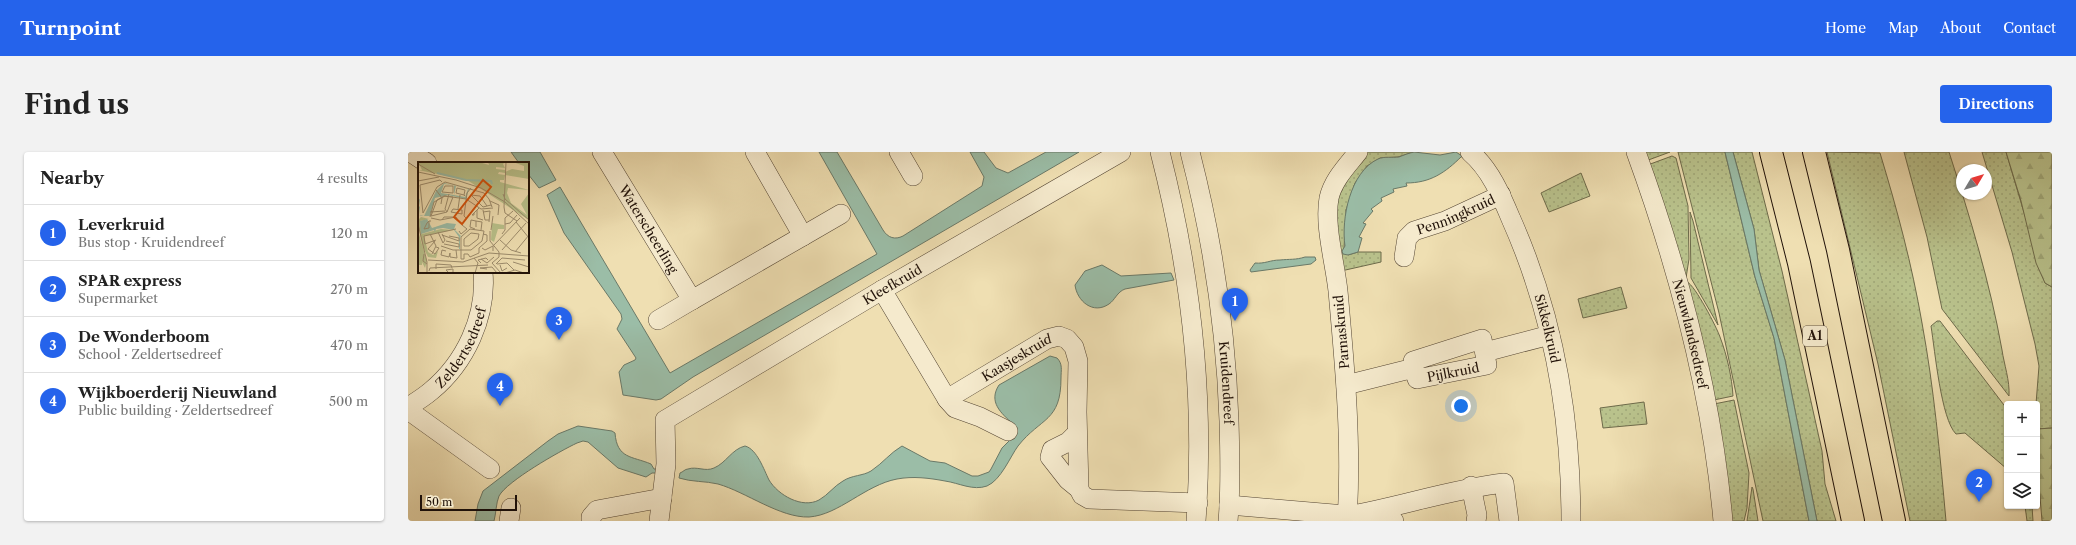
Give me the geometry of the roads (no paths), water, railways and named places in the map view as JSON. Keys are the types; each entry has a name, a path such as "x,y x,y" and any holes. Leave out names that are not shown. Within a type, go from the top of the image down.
{"highway":[{"name":"A1","path":"1772,152 1799,263 1853,521"},
{"path":"1814,152 1838,250 1894,521"}],"street":[{"path":"410,152 425,162"},
{"path":"755,152 804,236"},
{"path":"899,152 913,176"},
{"name":"Kleefkruid","path":"662,498 666,464 665,420 882,290 1120,152"},
{"path":"1077,433 1068,442 1052,450 1050,457 1068,480 1079,489 1082,495 1089,499 1197,512 1199,412 1193,325 1184,255 1160,152"},
{"name":"Kruidendreef","path":"1190,152 1211,246 1222,316 1229,398 1228,513"},
{"name":"Parnaskruid","path":"1347,518 1349,472 1346,385 1336,276 1327,214 1330,197 1340,174 1358,152"},
{"name":"Sikkelkruid","path":"1470,152 1486,170 1500,195 1523,244 1550,334 1566,423 1570,464 1571,521"},
{"name":"Nieuwlandsedreef","path":"1636,152 1667,247 1693,342 1713,439 1723,521"},
{"name":"Waterscheerling","path":"603,155 692,300"},
{"path":"408,162 418,168"},
{"name":"Penningkruid","path":"1404,257 1408,238 1414,231 1451,219 1500,195"},
{"path":"658,320 841,214"},
{"name":"Zeldertsedreef","path":"408,406 424,384 442,367 463,333 470,313 475,273"},
{"name":"Zeldertsedreef","path":"408,406 431,391 456,366 472,336 479,315 483,273"},
{"path":"882,290 947,399 955,408 980,417 1008,431"},
{"name":"Pijlkruid","path":"1346,385 1414,368 1416,379 1487,366 1485,352 1550,334"},
{"name":"Kaasjeskruid","path":"947,399 1047,339 1059,336 1067,339 1074,347 1078,361 1077,433 1079,489"},
{"path":"408,410 490,468"},
{"path":"1347,518 1471,486 1504,482 1515,520"},
{"path":"1471,486 1477,515 1476,521"},
{"path":"591,521 591,517 597,510 662,498 659,521"},
{"path":"1228,513 1392,519 1394,521"}],"place":[{"name":"Leverkruid","path":"1235,321"},
{"name":"De Wonderboom","path":"559,340"},
{"name":"Wijkboerderij Nieuwland","path":"500,406"},
{"name":"SPAR express","path":"1979,502"}]}
